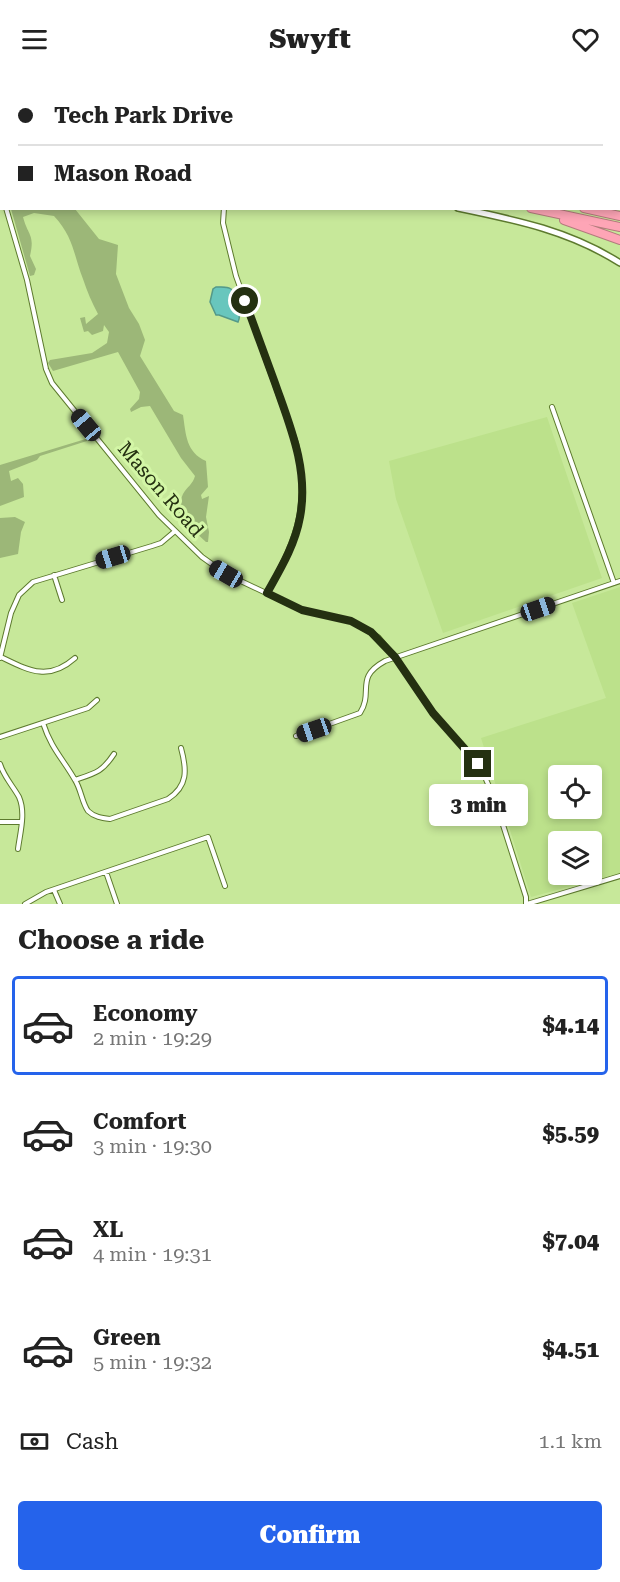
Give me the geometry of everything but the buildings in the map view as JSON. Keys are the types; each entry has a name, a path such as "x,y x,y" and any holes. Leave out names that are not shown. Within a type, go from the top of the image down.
{"highway":[{"path":"537,210 620,240"},
{"path":"539,210 620,227"},
{"path":"593,210 620,216"}],"street":[{"name":"Mason Road","path":"7,210 27,280 46,369 52,383 174,532 213,566 302,610 351,621 378,637 395,657 433,713 469,752 483,772 498,809 526,904"},
{"path":"224,210 223,223 236,276 293,435 301,470 302,501 297,529 289,553 267,593"},
{"path":"466,210 551,230 591,246 620,263"},
{"path":"552,407 614,583"},
{"path":"75,658 67,665 47,672 32,672 0,657 11,614 19,595 33,582 161,543 174,532"},
{"path":"54,575 62,600"},
{"path":"296,736 360,713 365,704 365,684 368,675 378,665 395,657 620,581"},
{"path":"0,737 88,708 97,700"},
{"path":"43,723 51,745 75,780 86,809 96,816 110,819 168,799 175,794 183,784 186,772 181,748"},
{"path":"75,780 105,768 114,754"},
{"path":"0,764 19,799 22,814 18,849"},
{"path":"0,822 21,822"},
{"path":"25,904 46,892 208,837 225,886"},
{"path":"106,872 117,904"},
{"path":"526,904 620,876"},
{"path":"54,890 60,904"}],"shaded area":[{"path":"11,210 76,210 99,239 118,245 116,274 145,340 140,356 174,411 183,415 186,436 194,453 206,461 208,487 201,495 202,499 209,496 206,517 208,542 193,530 175,509 195,476 181,458 150,406 131,412 130,409 139,399 140,392 118,352 53,371 48,363 50,360 92,353 107,343 109,332 104,325 103,331 92,335 88,331 84,332 80,318 85,317 86,324 98,314 86,288 66,231 54,216 34,213 23,217 31,239 30,256 36,269 34,275 30,276"},
{"path":"547,417 602,578 443,633 396,499 389,461"},
{"path":"89,438 90,440 40,456 37,460 9,471 11,481 18,478 23,484 24,497 0,506 0,465"},
{"path":"15,517 25,522 18,554 0,558 0,518"},
{"path":"620,587 620,873 602,878 602,831 548,831 548,885 576,885 531,897 481,738 606,698 572,603"}],"water":[{"path":"228,287 233,292 239,310 238,322 216,315 210,302 213,289"}],"route":[{"path":"245,301 296,443 302,480 302,501 294,540 267,593 302,610 351,621 378,637 395,657 433,713 478,764"}]}
